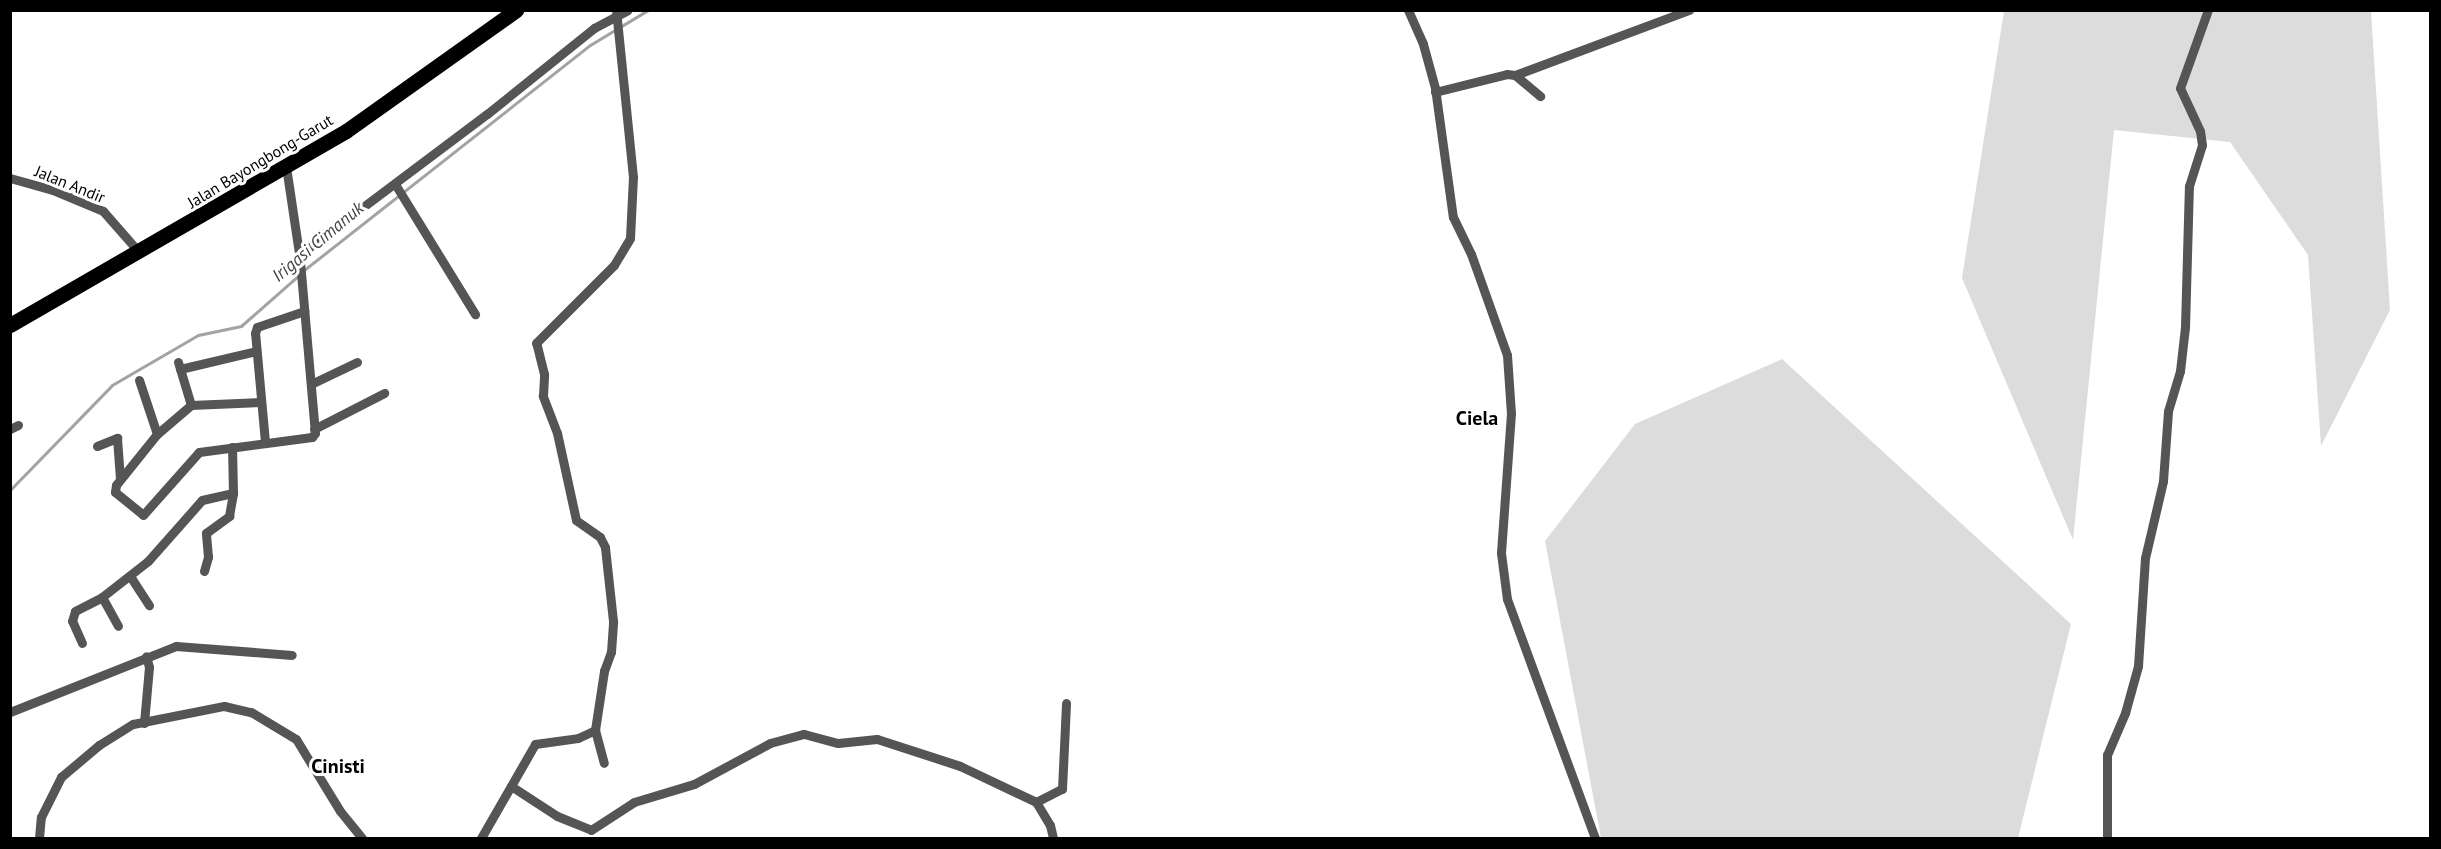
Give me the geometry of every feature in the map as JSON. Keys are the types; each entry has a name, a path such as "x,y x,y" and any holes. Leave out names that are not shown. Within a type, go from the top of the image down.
{"main road":[{"name":"Jalan Bayongbong-Garut","path":"10,325 346,131 516,10"}],"street":[{"path":"299,257 398,188 615,14 628,10"},
{"path":"1436,92 1497,75 1515,75 1689,10"},
{"path":"2107,838 2107,755 2125,713 2138,666 2145,558 2163,481 2168,411 2180,371 2185,327 2189,186 2202,145 2200,130 2180,88 2208,10"},
{"path":"604,763 595,730 604,671 612,643 605,547 600,537 576,520 557,433 543,396 544,374 536,343 614,265 630,238 633,177 615,14"},
{"path":"1411,15 1436,92 1453,217 1471,254 1509,372 1511,413 1502,553 1507,599 1594,838"},
{"path":"1515,75 1540,96"},
{"path":"261,402 191,405 157,434 120,479 115,492 144,515 195,454 312,437 314,429 302,285 286,166"},
{"name":"Jalan Andir","path":"10,178 53,189 103,211 138,251"},
{"path":"398,188 475,314"},
{"path":"266,442 256,351 257,327 304,311"},
{"path":"191,405 179,366 256,351"},
{"path":"310,384 357,362"},
{"path":"139,380 157,434"},
{"path":"314,429 384,393"},
{"path":"97,446 117,438 120,479"},
{"path":"204,571 208,557 206,533 229,516 233,493 232,447"},
{"path":"82,644 72,615 102,597 130,576 202,500 233,493"},
{"path":"130,576 149,605"},
{"path":"102,597 118,626"},
{"path":"10,712 146,656 184,645 292,655"},
{"path":"144,723 149,667 146,656"},
{"path":"1036,802 1062,789 1066,703"},
{"path":"39,838 41,817 68,770 125,728 224,706 240,707 273,722 296,739 340,811 362,838"},
{"path":"481,838 535,744 578,738 595,730"},
{"path":"511,786 565,820 591,830 651,794 693,784 770,743 804,734 838,743 852,739 893,742 960,766 1036,802 1050,825 1053,838"}],"shaded area":[{"path":"2004,11 2371,11 2390,310 2321,446 2308,255 2230,142 2114,130 2073,540 1962,278"},
{"path":"1782,359 2071,624 2018,838 1601,838 1545,541 1635,424"}],"waterway":[{"name":"Irigasi Cimanuk","path":"304,270 590,45 648,10"},
{"name":"Irigasi Cimanuk","path":"10,490 112,385 198,335 241,326 299,275"}],"district":[{"name":"Ciela","path":"1477,418"},
{"name":"Cinisti","path":"338,766"}]}
